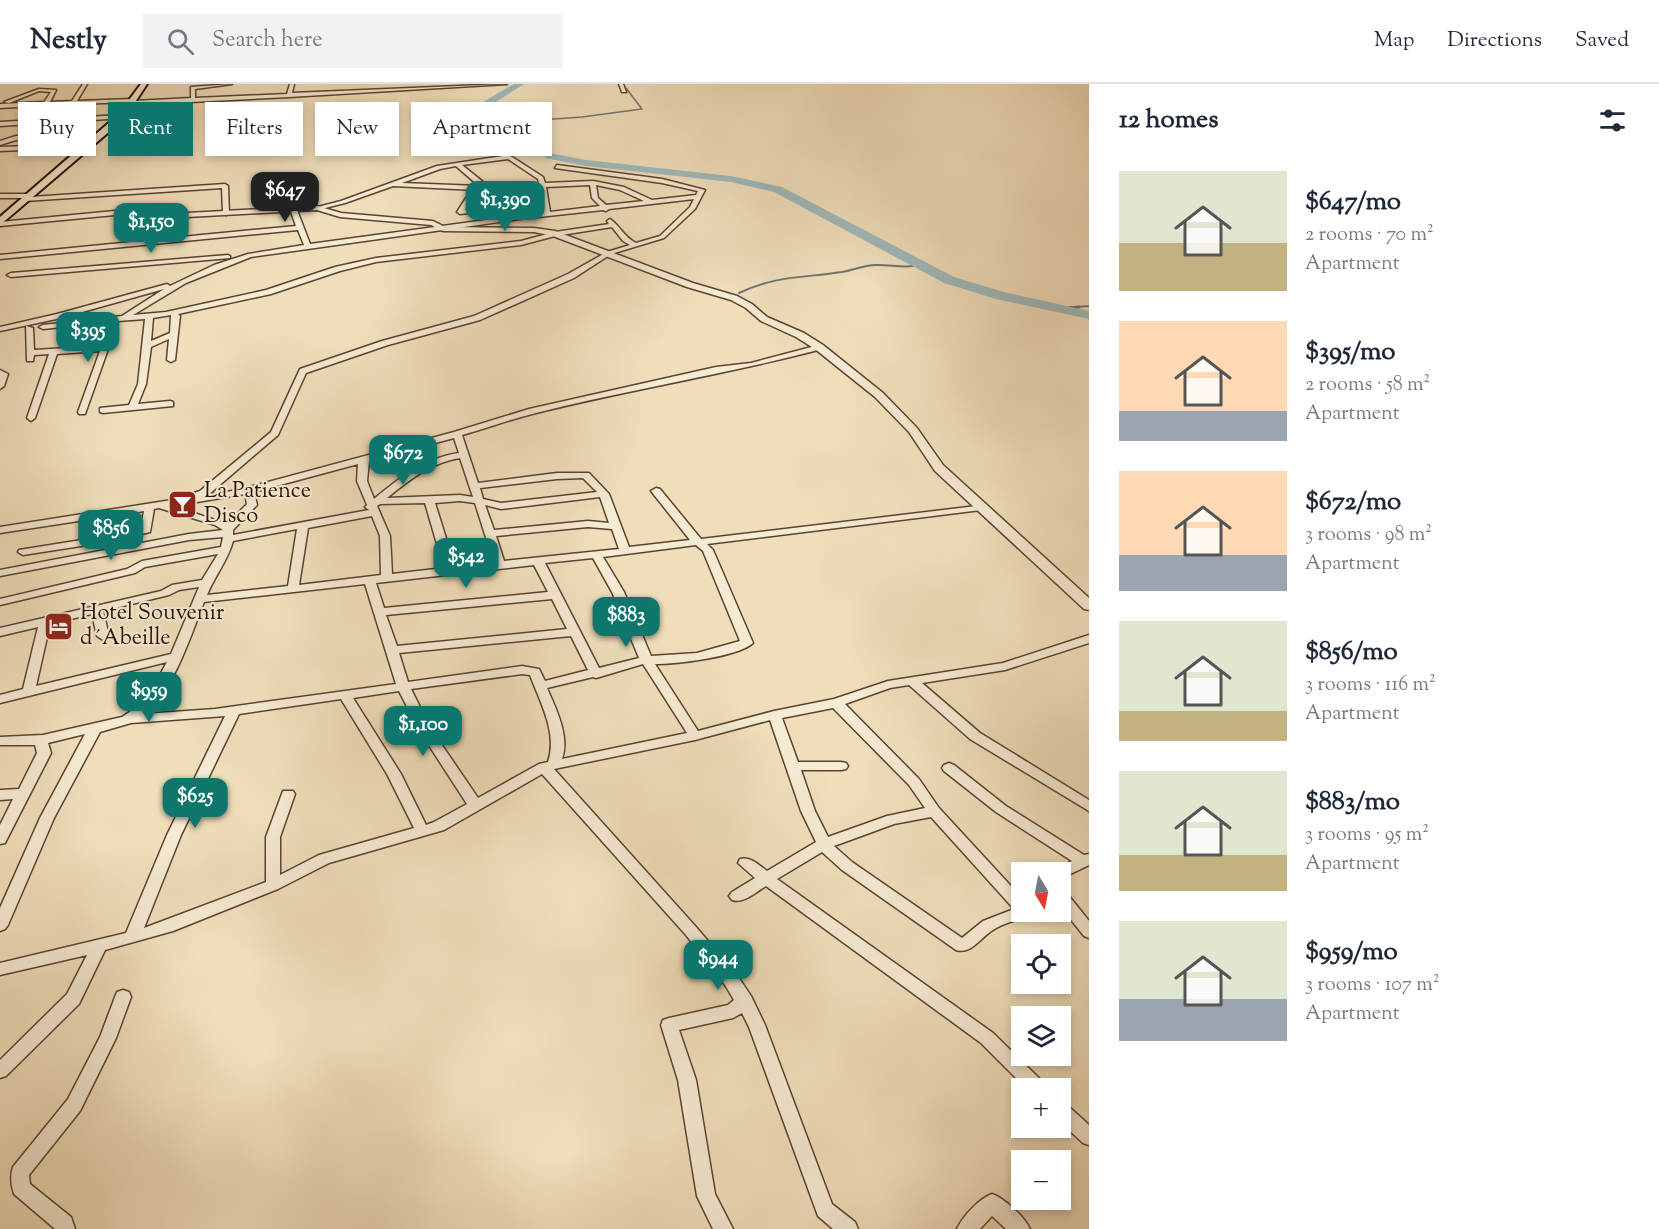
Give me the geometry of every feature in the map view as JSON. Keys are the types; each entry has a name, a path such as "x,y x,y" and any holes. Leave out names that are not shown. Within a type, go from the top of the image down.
{"main road":[{"path":"132,101 144,84"},
{"path":"96,139 108,129"},
{"path":"0,223 76,156"}],"street":[{"path":"36,84 39,90"},
{"path":"74,102 85,84"},
{"path":"193,100 194,88 230,84"},
{"path":"289,96 292,84"},
{"path":"334,84 337,94"},
{"path":"74,102 337,94 505,84"},
{"path":"621,84 624,91"},
{"path":"0,104 39,90 54,91 47,102"},
{"path":"0,104 18,104"},
{"path":"0,124 18,123"},
{"path":"2,142 56,136 99,137"},
{"path":"0,149 18,148"},
{"path":"0,223 125,212 226,213 317,208 343,202 386,184 457,164 509,157 541,178 547,214"},
{"path":"457,164 482,183 482,189"},
{"path":"0,530 161,507 204,493 275,433 303,371 386,343 477,318 571,276 609,254 634,244 662,237 693,208 702,190 662,181 556,167"},
{"path":"386,184 482,189 593,183 622,188 652,203"},
{"path":"593,183 596,198 602,209 626,240 634,244"},
{"path":"0,196 26,198 225,186 226,213"},
{"path":"482,189 468,199 460,212 545,203"},
{"path":"317,208 340,214 433,223 450,232 547,214 698,196"},
{"path":"294,208 308,248"},
{"path":"146,242 169,213"},
{"path":"43,327 172,312 268,292 338,269 376,260 463,247 521,243 555,234 614,225"},
{"path":"0,257 300,228"},
{"path":"11,275 250,255 356,239 450,232 534,230 555,234 690,285 734,298 749,306 764,319 819,346 879,395 913,430 939,468 1089,606"},
{"path":"82,412 119,319 179,283 215,265 250,255"},
{"path":"0,328 58,316 179,283"},
{"path":"197,307 209,315"},
{"path":"171,360 176,334 176,316 172,312"},
{"path":"132,408 142,384 149,316"},
{"path":"29,328 31,356 54,351 106,348"},
{"path":"147,346 176,334"},
{"path":"182,500 249,490 364,460 532,411 716,370 751,365 819,346"},
{"path":"32,418 54,351"},
{"path":"0,373 4,374 0,386"},
{"path":"103,410 170,404"},
{"path":"457,434 500,566"},
{"path":"375,506 388,490 408,477 453,455 464,455"},
{"path":"364,460 360,471 385,537 387,579"},
{"path":"474,486 557,476 586,475 604,494 625,551"},
{"path":"130,719 151,700 175,657 202,598 206,583 219,565 228,538 252,505 249,490"},
{"path":"540,686 646,660 694,657 747,644 708,550 697,541 656,491"},
{"path":"0,602 131,571 142,564 228,538 303,526 375,506 460,498 501,506 604,494"},
{"path":"429,500 450,570"},
{"path":"161,507 219,523 228,538"},
{"path":"202,598 500,566 981,507"},
{"path":"23,552 113,538 146,530 149,508"},
{"path":"489,534 588,524 614,526"},
{"path":"293,589 303,526"},
{"path":"0,573 189,537 228,538"},
{"path":"111,552 113,538"},
{"path":"596,554 618,592 646,660 695,736"},
{"path":"538,561 596,674"},
{"path":"370,581 404,688 424,730 476,806"},
{"path":"0,632 165,593 176,587 206,583"},
{"path":"380,612 555,595"},
{"path":"96,608 103,636"},
{"path":"29,691 45,621"},
{"path":"392,650 573,632"},
{"path":"0,969 132,938 273,885 324,859 439,826 549,766 695,736 774,715 836,704 888,685 1005,666 1089,639"},
{"path":"0,699 175,657"},
{"path":"0,741 41,742 130,719 234,711 522,670 535,672 559,739 559,755 549,766"},
{"path":"912,681 975,736 1089,806"},
{"path":"346,696 394,774 422,831"},
{"path":"836,704 914,782 934,812 1011,896"},
{"path":"132,938 174,835 234,711"},
{"path":"774,715 787,742 796,785 824,844 842,862 962,946 988,926 1011,917"},
{"path":"0,925 47,818 95,728"},
{"path":"0,839 44,753 41,742"},
{"path":"549,766 691,931 745,1001 757,1025 825,1210 848,1229"},
{"path":"793,766 841,766"},
{"path":"949,768 1001,809 1086,860"},
{"path":"0,795 23,794"},
{"path":"273,885 273,837 288,794"},
{"path":"737,896 824,844 892,820 934,812"},
{"path":"1071,868 1086,860"},
{"path":"745,863 987,1038 1028,1078"},
{"path":"1071,909 1089,932"},
{"path":"0,1071 73,999 100,945"},
{"path":"65,1229 64,1224 21,1188 20,1173 74,1106 108,1038 123,997"},
{"path":"723,1229 706,1196 687,1080 669,1025 734,1011 745,1001"},
{"path":"1071,1120 1089,1137"},
{"path":"967,1229 992,1203 1020,1229"}],"waterway":[{"path":"489,102 520,84"},
{"path":"552,119 642,109 626,88"},
{"path":"549,156 586,163 731,179 778,189 949,280 1001,296 1089,315"},
{"path":"739,293 766,283 790,278 870,266 919,265"},
{"path":"1064,308 1089,306"},
{"path":"1058,309 1079,307"}],"place":[{"name":"La Patience Disco","path":"183,505"},
{"name":"Hotel Souvenir d´Abeille","path":"59,627"}]}
